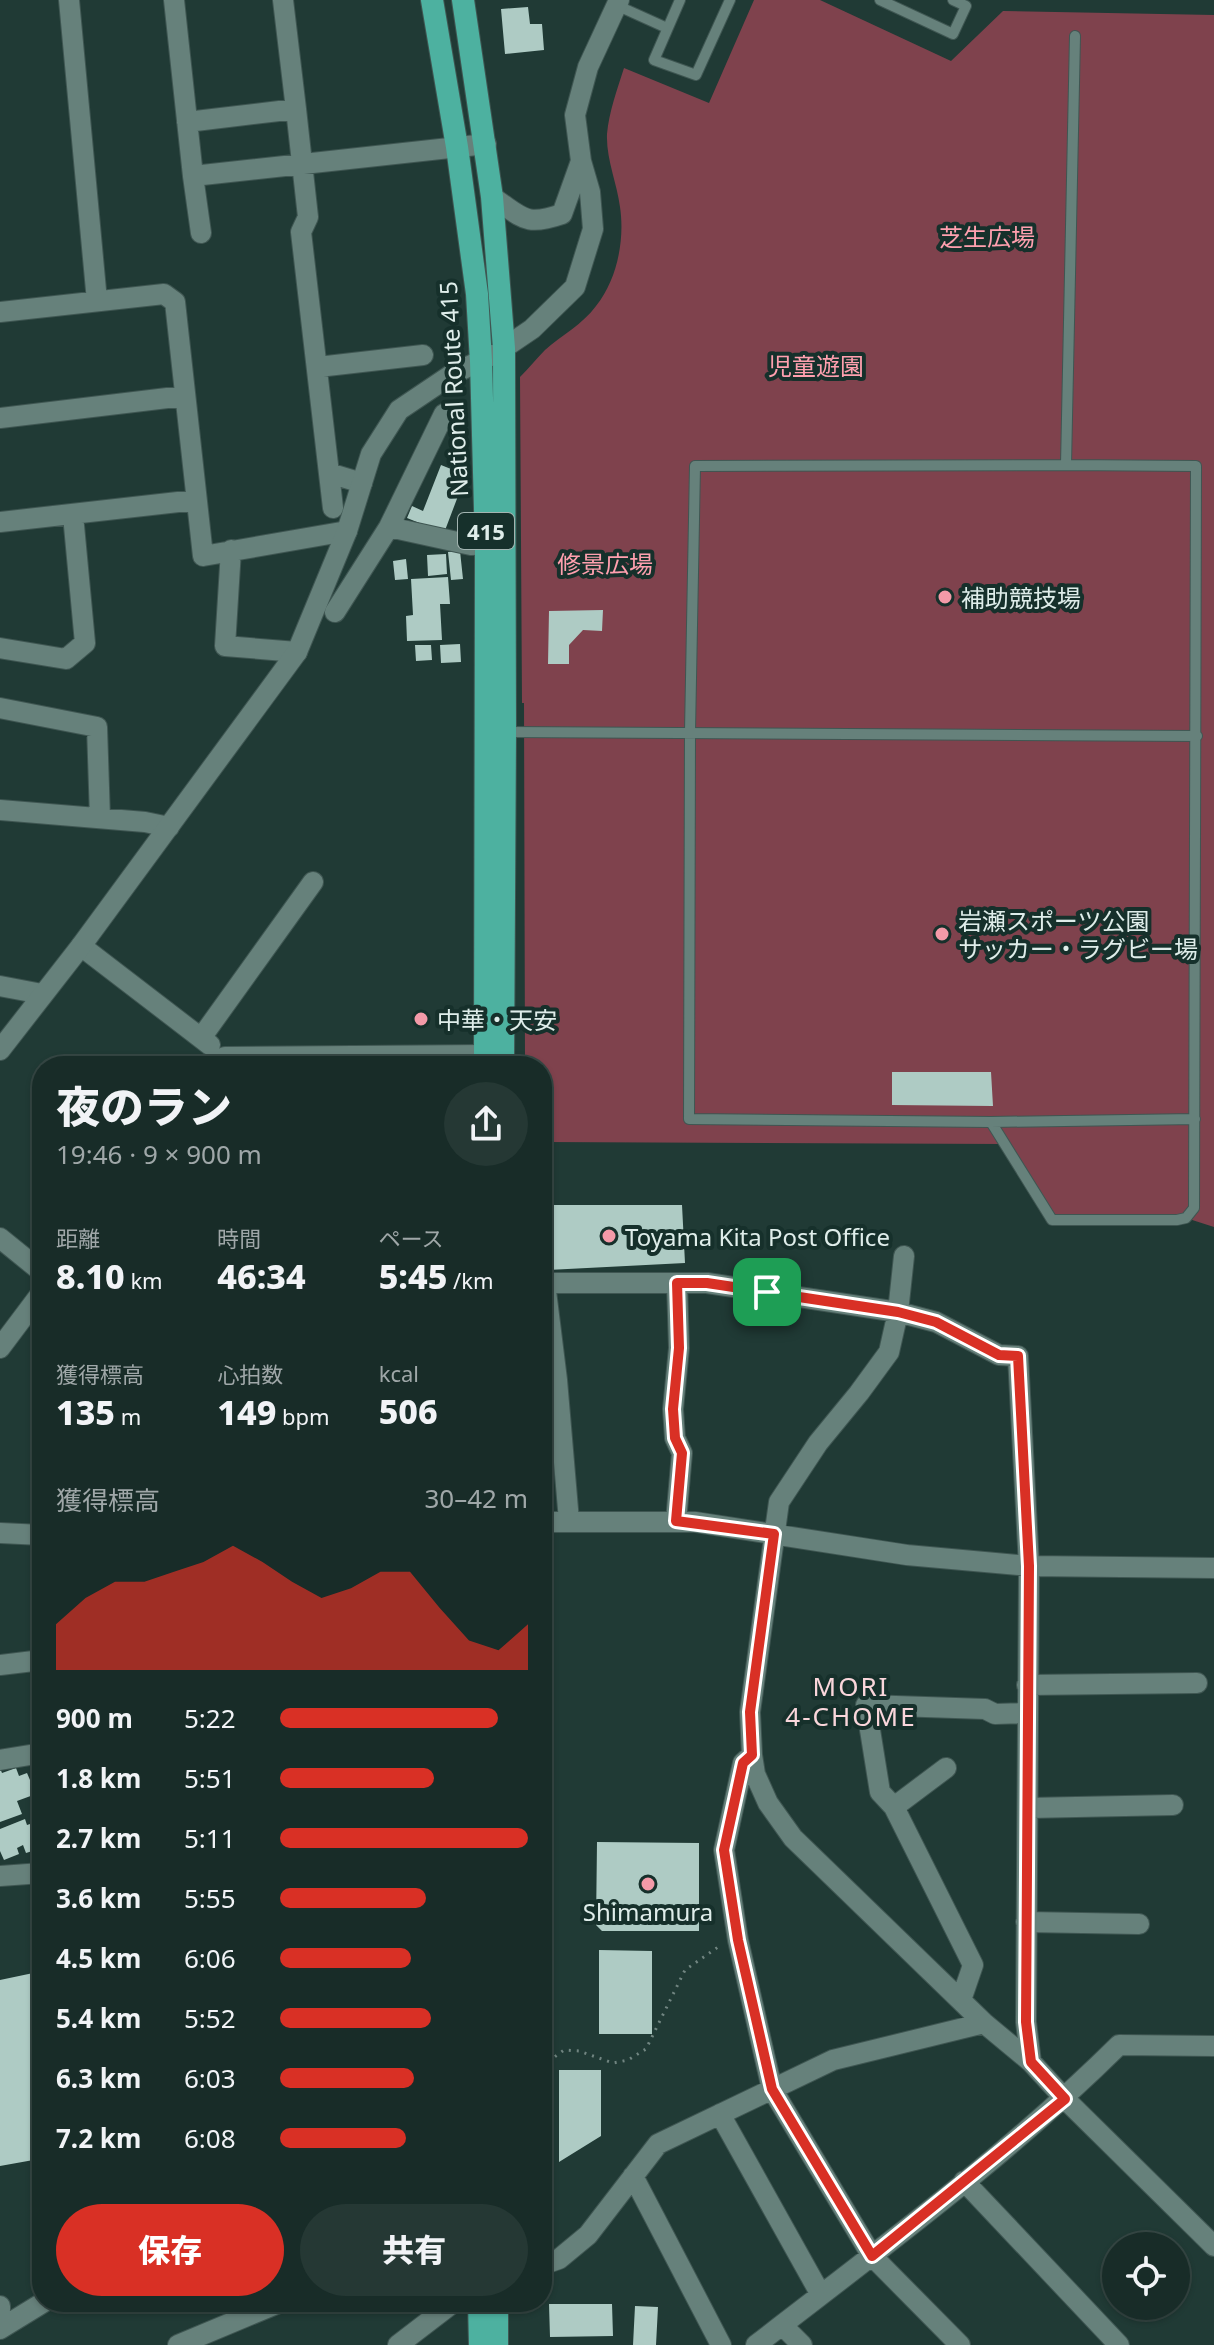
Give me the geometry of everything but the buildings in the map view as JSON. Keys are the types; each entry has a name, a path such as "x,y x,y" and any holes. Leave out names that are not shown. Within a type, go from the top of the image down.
{"highway":[{"name":"National Route 415","path":"432,0 457,147 477,294 495,545 505,732 491,1056"},
{"name":"National Route 415","path":"463,0 486,144 504,348 495,545 491,1056"},
{"path":"479,2312 480,2345"},
{"path":"497,2312 497,2345"}],"street":[{"path":"69,0 97,301"},
{"path":"174,0 201,233"},
{"path":"283,0 308,217 301,232 333,508"},
{"path":"0,1050 81,946 297,652 347,531 371,454 399,410 451,375 504,348 532,329 575,287 593,229 590,192 581,161 575,115 588,67 617,2"},
{"path":"187,122 296,109"},
{"path":"193,176 486,144"},
{"path":"492,197 528,220 540,221 562,214 581,161"},
{"path":"0,312 164,294 175,302 203,556 347,531"},
{"path":"318,367 423,355"},
{"path":"0,418 184,396"},
{"path":"335,612 389,527 444,414"},
{"path":"329,473 362,483"},
{"path":"0,522 196,500"},
{"path":"0,648 66,659 85,643 73,515"},
{"path":"389,527 471,545 495,545"},
{"path":"231,550 225,646 297,652"},
{"path":"0,708 97,727 100,818"},
{"path":"0,810 145,822 169,827"},
{"path":"201,1038 313,882"},
{"path":"81,946 201,1038 214,1056"},
{"path":"0,986 42,994"},
{"path":"0,1238 32,1264"},
{"path":"904,1256 898,1312 889,1352 818,1443 779,1502 750,1712 755,1774 768,1803 793,1838 984,2023 1031,2062 1214,2246"},
{"path":"552,1283 707,1283 898,1312 936,1322 999,1355 1018,1356 1029,1566 1026,2022 1031,2062"},
{"path":"676,1521 682,1453 675,1438 673,1409 679,1348 677,1283"},
{"path":"0,1348 32,1305"},
{"path":"552,1343 569,1521"},
{"path":"552,1522 676,1521 907,1555 1029,1566 1214,1568"},
{"path":"0,1533 32,1535"},
{"path":"0,1665 32,1661"},
{"path":"1027,1685 1197,1683"},
{"path":"961,2000 973,1965 894,1807 880,1792 866,1705 985,1709 995,1714 1027,1713"},
{"path":"0,1760 32,1755"},
{"path":"752,1755 743,1763 724,1850 737,1933 772,2089 872,2256 960,2345"},
{"path":"894,1807 946,1768"},
{"path":"1028,1808 1173,1805"},
{"path":"0,1876 32,1874"},
{"path":"1026,1922 1139,1924"},
{"path":"552,2261 588,2235 658,2144 833,2060 984,2023"},
{"path":"756,2345 872,2256 1065,2099 1119,2045 1214,2046"},
{"path":"720,2114 821,2295"},
{"path":"633,2176 721,2345"},
{"path":"964,2181 1119,2345"},
{"path":"0,2329 32,2309"},
{"path":"178,2345 257,2312"},
{"path":"398,2345 441,2312"},
{"path":"782,2325 802,2345"}],"lane":[{"path":"680,0 654,60 696,75 730,0"},
{"path":"880,0 953,34 966,6 953,0"},
{"path":"617,2 667,28"},
{"path":"1066,465 1075,36"},
{"path":"991,1122 1052,1220 1177,1220 1186,1218 1194,1208 1195,1119 1197,736 1196,466 695,466 690,732 689,1119 991,1122 1195,1119"},
{"path":"505,732 1197,736"}],"path":[{"path":"552,2059 564,2050 579,2051 613,2063 628,2060 646,2049 685,1970 737,1933"}],"green space":[{"path":"754,0 820,0 951,61 1003,11 1214,15 1214,1227 1186,1218 1052,1220 1004,1144 552,1142 552,1056 525,1056 520,377 545,350 591,312 603,296 614,272 620,246 621,220 607,134 624,68 709,103"}],"place":[{"name":"補助競技場","path":"945,597"},
{"name":"岩瀬スポーツ公園 サッカー・ラグビー場","path":"942,934"},
{"name":"中華・天安","path":"421,1019"},
{"name":"Toyama Kita Post Office","path":"609,1236"},
{"name":"Shimamura","path":"648,1884"}],"district":[{"name":"MORI 4-CHOME","path":"851,1701"}],"route":[{"path":"677,1283 707,1283 767,1292 898,1312 936,1322 999,1355 1018,1356 1029,1566 1026,2022 1031,2062 1065,2099 872,2256 772,2089 738,1940 724,1850 743,1763 752,1755 750,1712 774,1534 676,1521 682,1453 675,1438 673,1409 679,1348 677,1283"}],"park label":[{"name":"芝生広場","path":"987,236"},
{"name":"児童遊園","path":"816,365"},
{"name":"修景広場","path":"605,563"}]}
